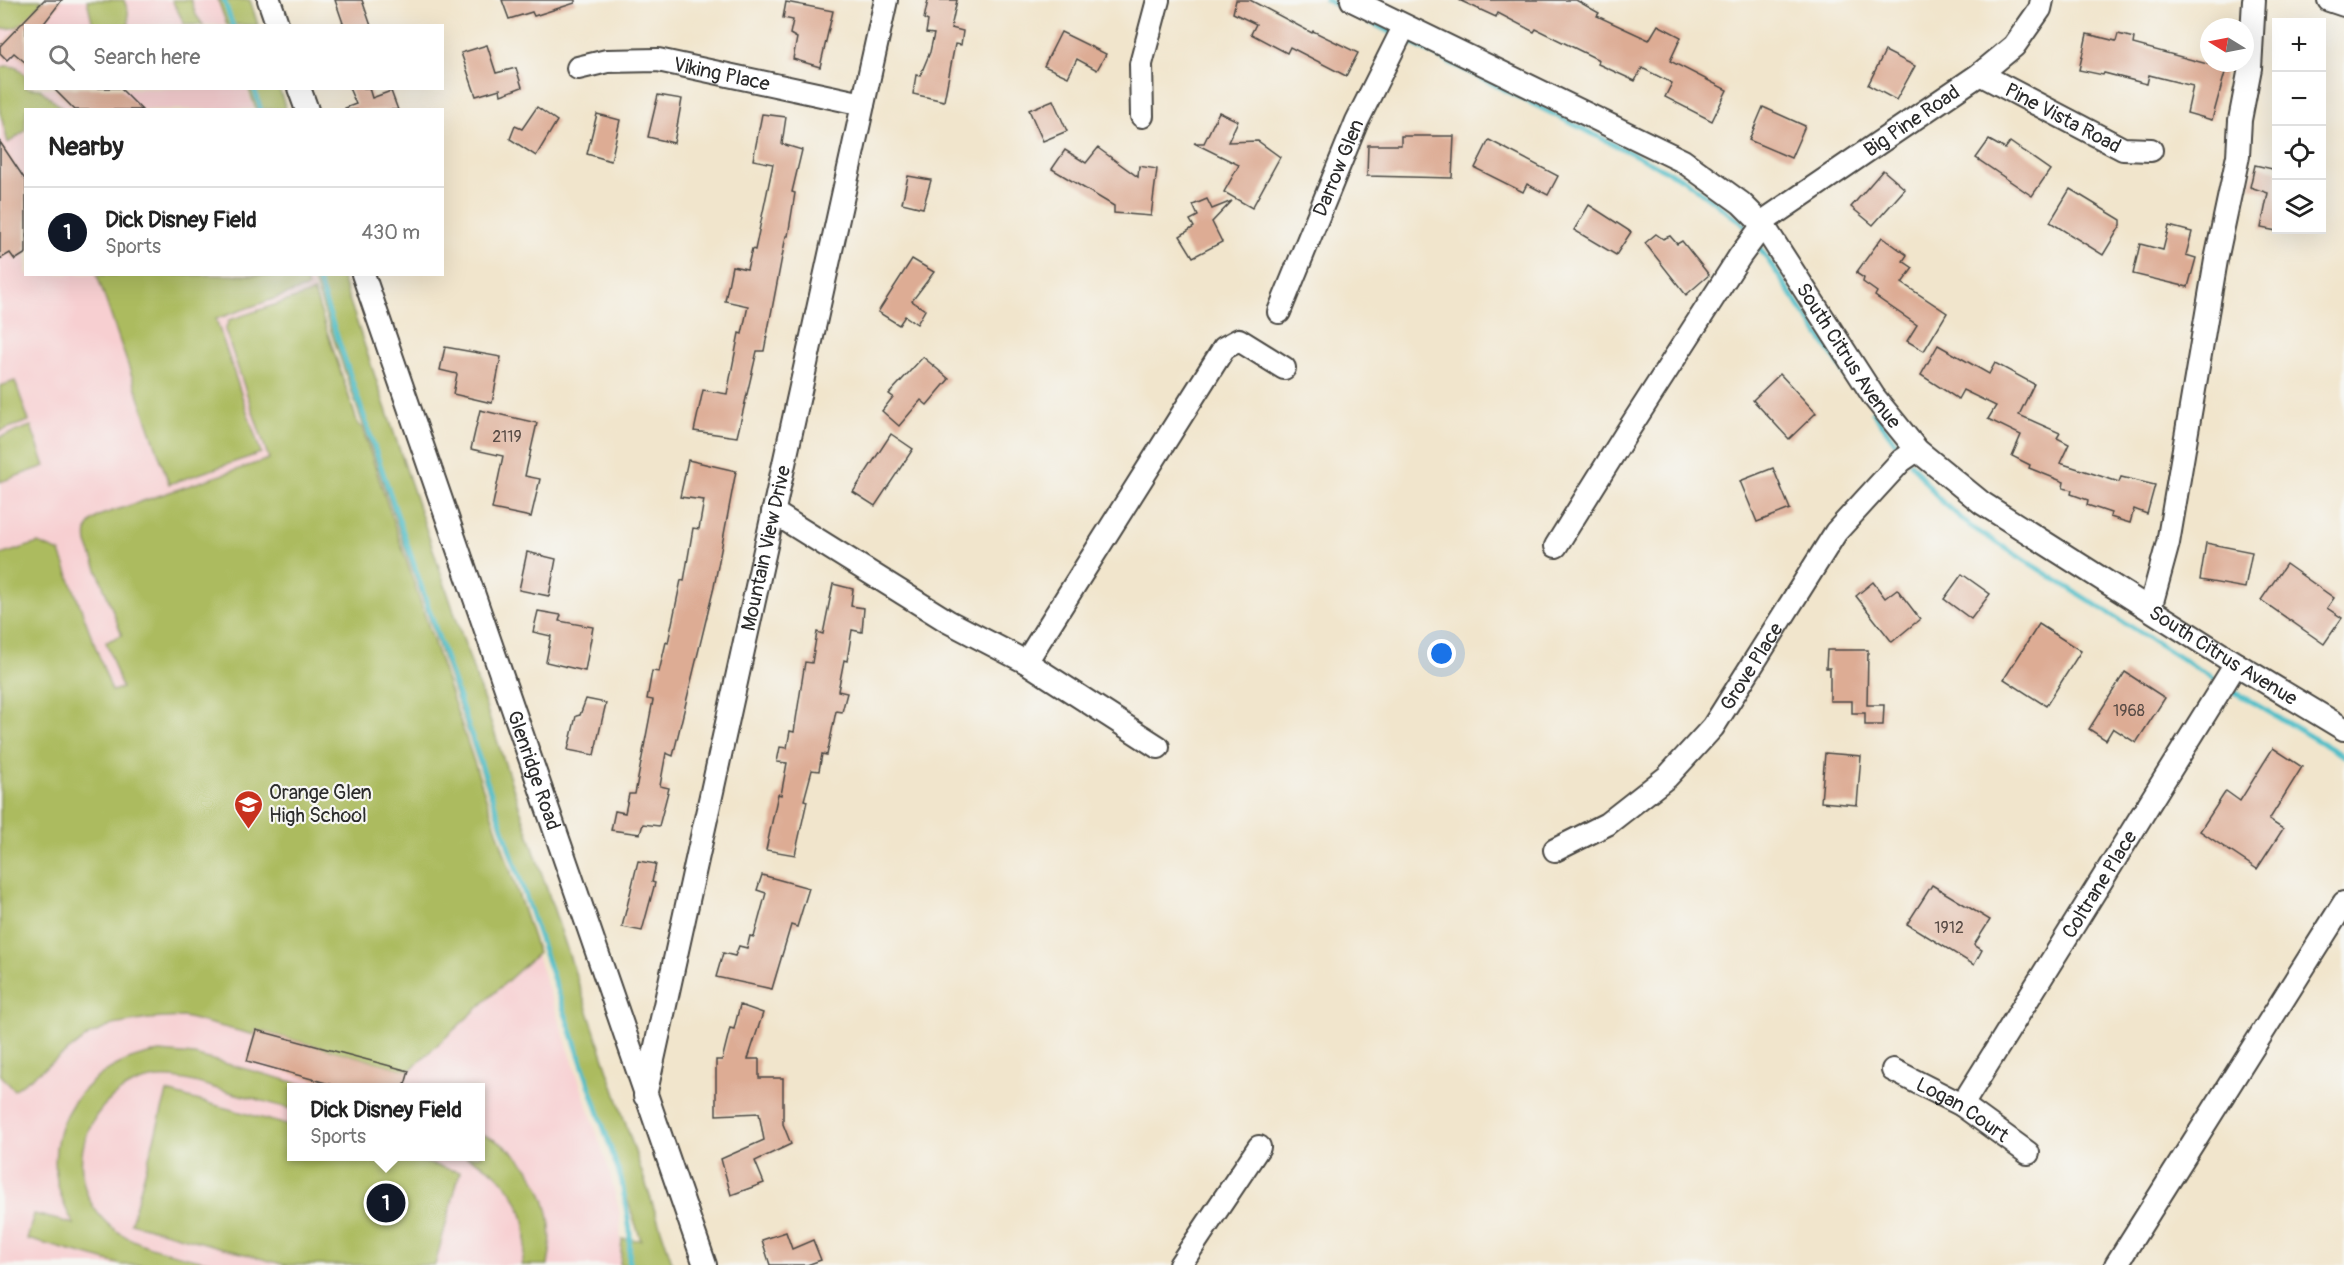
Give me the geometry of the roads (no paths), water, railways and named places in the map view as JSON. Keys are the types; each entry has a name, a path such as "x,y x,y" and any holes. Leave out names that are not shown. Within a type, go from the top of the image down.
{"street":[{"path":"269,0 277,24"},
{"name":"Mountain View Drive","path":"645,1096 886,0"},
{"path":"1142,116 1141,64 1158,0"},
{"name":"South Citrus Avenue","path":"1352,0 1683,161 1741,203 1762,224 1874,396 1917,450 1982,503 2236,664 2344,729"},
{"name":"Big Pine Road","path":"1556,546 1762,224 1980,74 2014,46 2040,9 2042,0"},
{"path":"2150,609 2168,543 2216,260 2238,156 2240,120 2250,68 2254,0"},
{"path":"2329,0 2344,5"},
{"name":"Darrow Glen","path":"1279,312 1357,121 1404,27"},
{"name":"Viking Place","path":"578,68 607,61 658,60 863,104"},
{"name":"Pine Vista Road","path":"1980,74 2123,149 2151,150"},
{"path":"301,90 306,108"},
{"name":"Glenridge Road","path":"364,276 705,1265"},
{"path":"1026,662 1224,348 1239,340 1284,368"},
{"name":"Grove Place","path":"1555,850 1606,824 1650,791 1667,777 1713,728 1836,532 1901,461 1917,450"},
{"path":"773,512 949,622 1026,662 1158,747"},
{"name":"Coltrane Place","path":"1962,1105 2236,664"},
{"path":"2116,1265 2344,903"},
{"name":"Logan Court","path":"1893,1070 1962,1105 2028,1153"},
{"path":"1180,1265 1259,1147"}],"waterway":[{"path":"224,0 232,24"},
{"path":"1326,0 1394,34"},
{"path":"1405,40 1685,180 1746,226 1751,234"},
{"path":"255,90 260,108"},
{"path":"1757,244 1848,378"},
{"path":"317,276 622,1182 630,1231 629,1265"},
{"path":"1873,412 1903,453"},
{"path":"1911,463 1938,498 1970,526 2219,682"},
{"path":"2226,687 2344,756"}],"place":[{"name":"Orange Glen High School","path":"248,830"},
{"name":"Dick Disney Field","path":"386,1203"}]}
